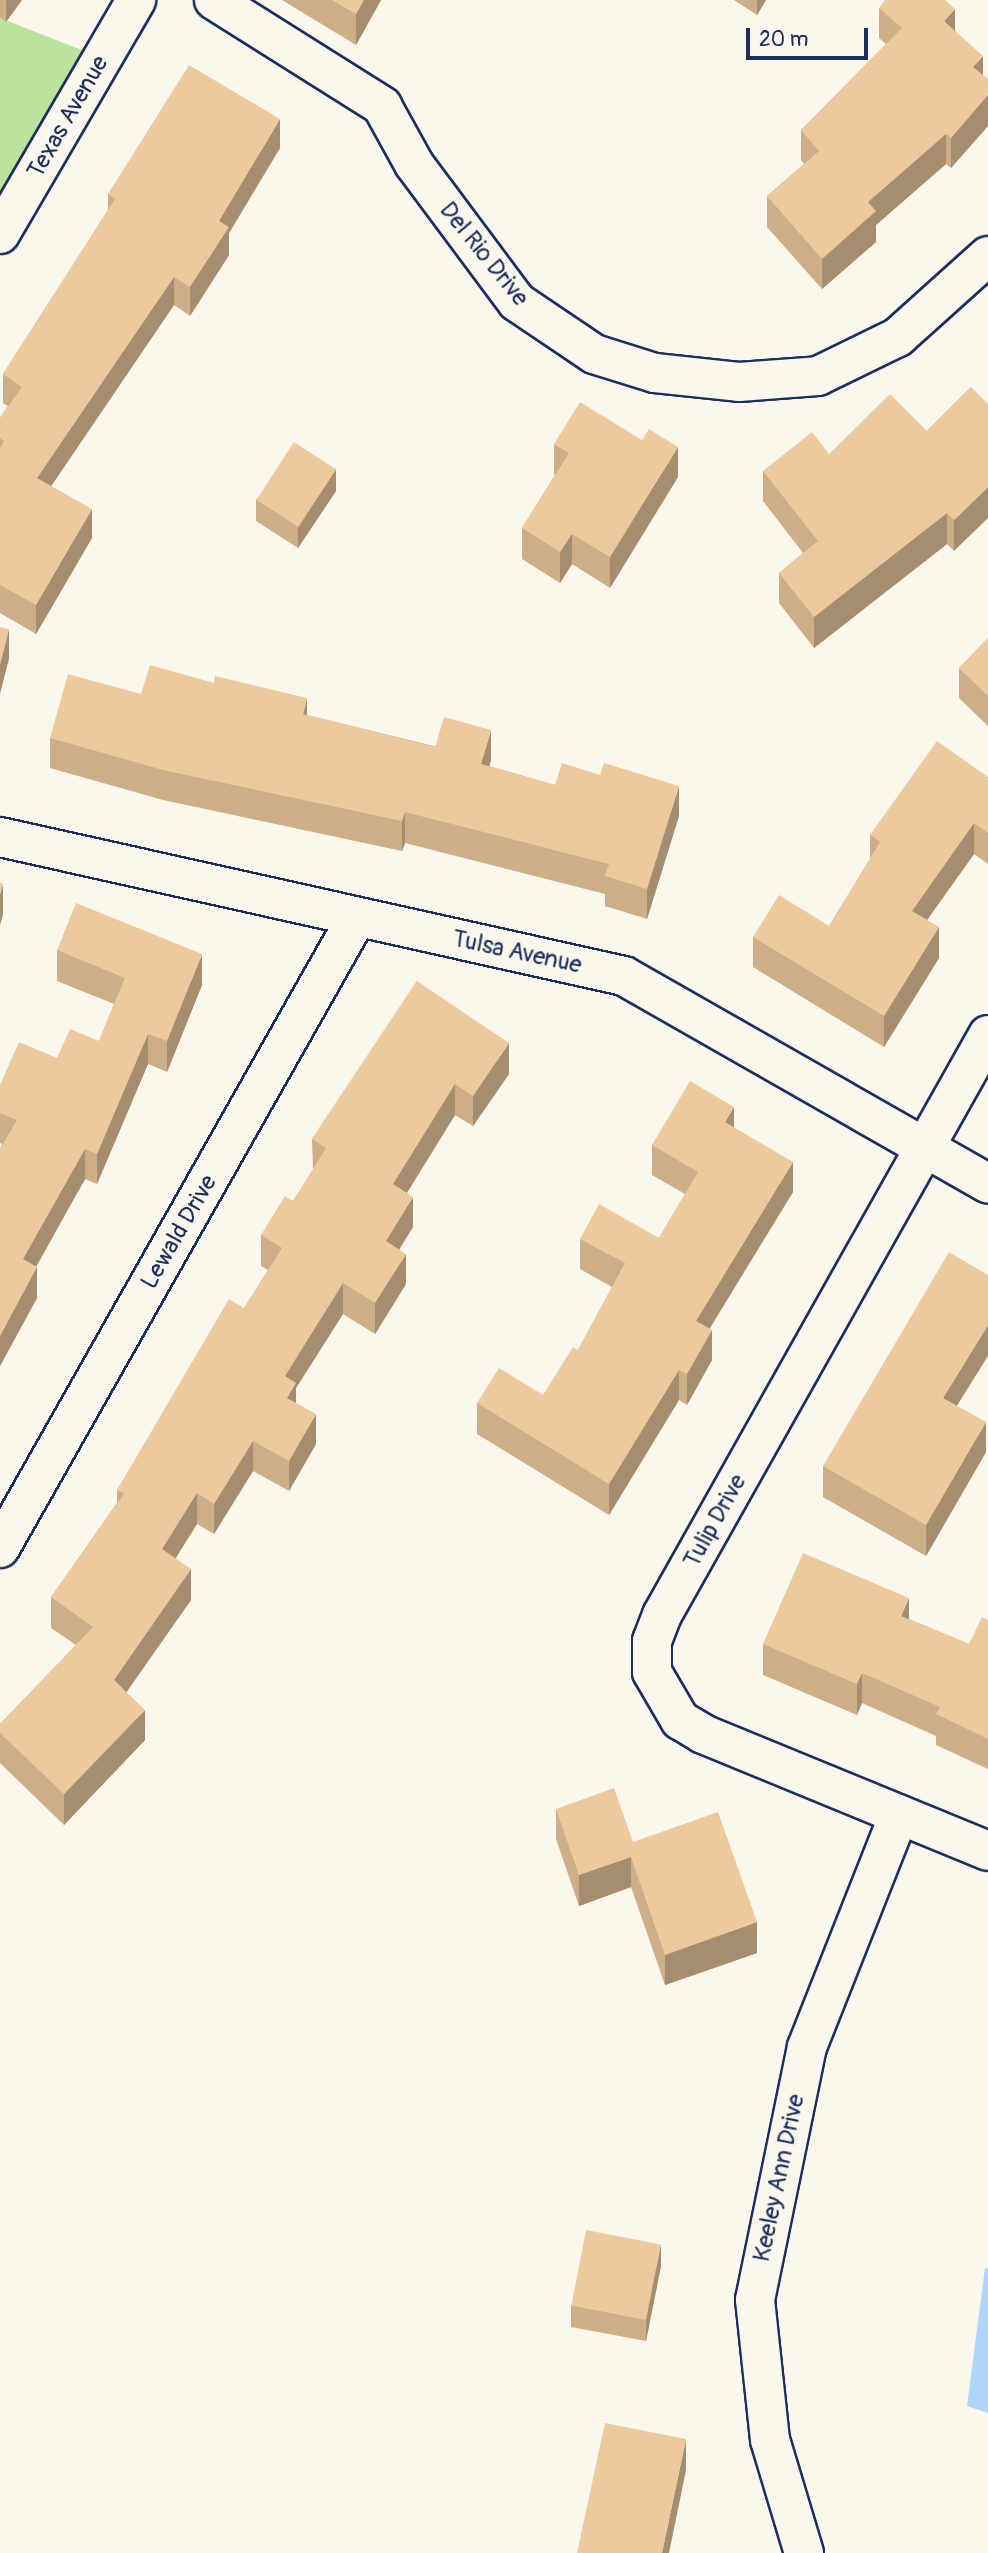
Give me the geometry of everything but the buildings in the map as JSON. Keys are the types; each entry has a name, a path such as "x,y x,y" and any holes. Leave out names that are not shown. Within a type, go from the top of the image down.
{"street":[{"name":"Texas Avenue","path":"0,234 136,0"},
{"name":"Del Rio Drive","path":"214,0 382,106 422,175 517,302 594,354 655,373 739,383 818,376 898,337 988,256"},
{"name":"Tulsa Avenue","path":"0,837 624,976 988,1184"},
{"name":"Lewald Drive","path":"0,1548 357,917"},
{"name":"Tulip Drive","path":"988,1035 652,1641 652,1672 680,1720 988,1851"},
{"name":"Keeley Ann Drive","path":"804,2553 770,2440 755,2300 807,2047 899,1815"}],"green space":[{"path":"0,18 102,58 0,241"}],"water":[{"path":"985,2268 988,2269 988,2413 967,2406"}]}
